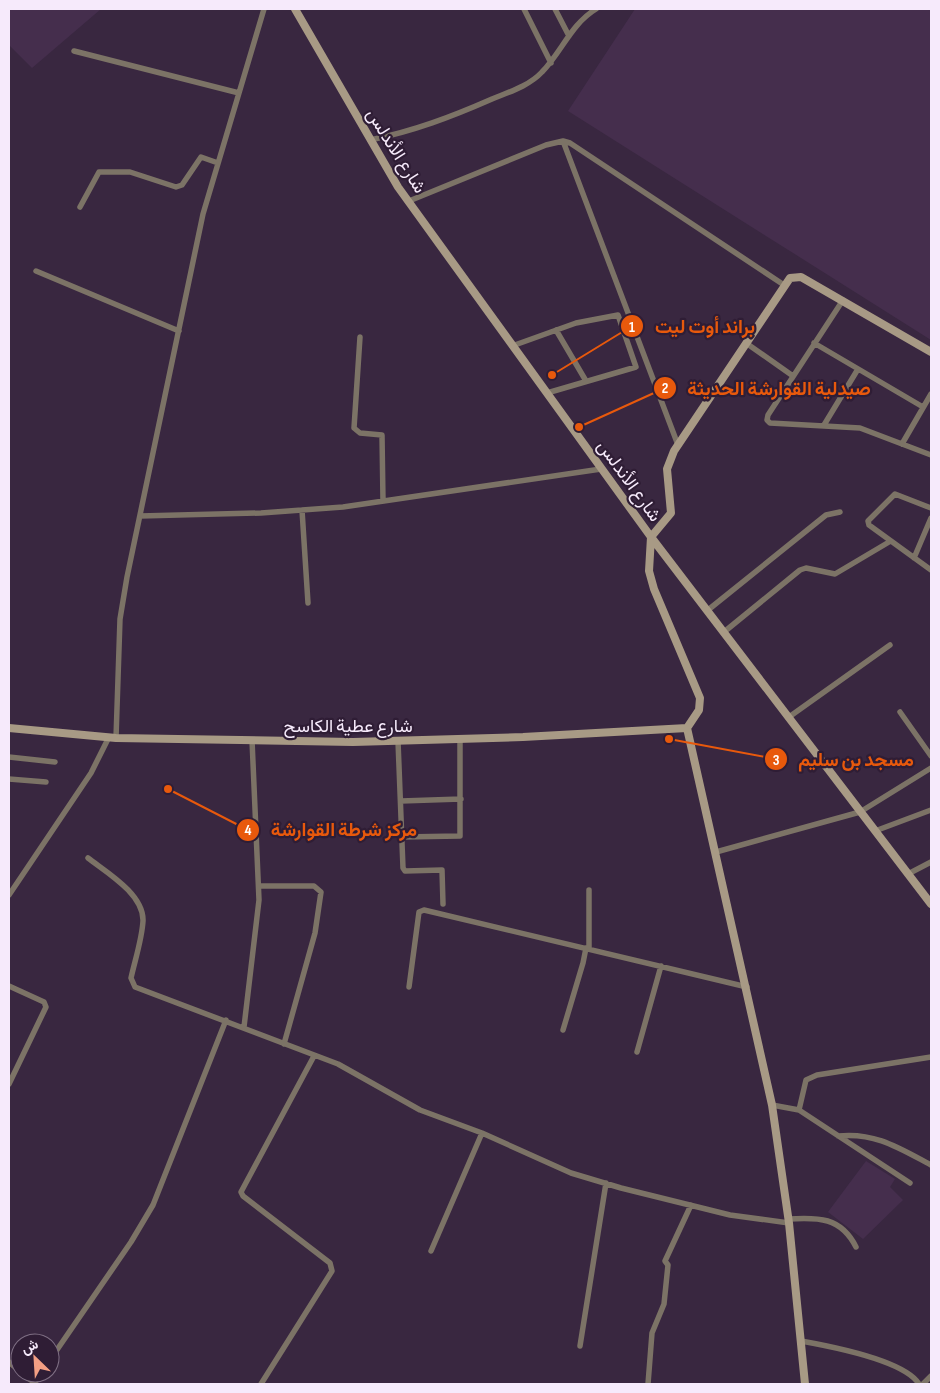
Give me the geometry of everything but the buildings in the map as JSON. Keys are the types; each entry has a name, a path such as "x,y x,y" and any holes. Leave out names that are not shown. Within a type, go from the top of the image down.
{"main road":[{"name":"شارع الأندلس","path":"295,9 385,167 512,346 651,537 931,904"},
{"path":"805,1384 789,1221 772,1105 747,987 687,728 699,710 700,698 654,589 649,571 651,537 671,513 667,469 678,445 784,285 793,276 801,277 931,352"},
{"name":"شارع عطية الكاسح","path":"9,728 112,738 398,741 687,728"}],"street":[{"path":"9,895 91,773 112,738 120,620 140,516 203,214 264,9"},
{"path":"524,9 551,62"},
{"path":"555,9 569,36"},
{"path":"370,140 408,132 446,119 527,84 551,62 569,36 586,16 596,9"},
{"path":"74,52 239,93"},
{"path":"409,201 546,145 563,141 570,143 784,285"},
{"path":"563,141 678,445"},
{"path":"80,207 99,172 130,172 176,187 182,185 201,156 218,163"},
{"path":"36,271 179,330"},
{"path":"842,300 767,420 770,423 860,428 931,455"},
{"path":"512,346 576,323 618,315 637,366 547,393"},
{"path":"556,330 586,381"},
{"path":"360,338 354,428 360,433 382,435 383,501"},
{"path":"746,343 793,376"},
{"path":"814,344 923,407"},
{"path":"824,425 858,369"},
{"path":"902,444 931,394"},
{"path":"140,516 302,510 383,501 601,469"},
{"path":"931,508 897,494 892,495 868,521 869,525 889,542 931,570"},
{"path":"302,510 308,603"},
{"path":"708,610 826,515 840,512"},
{"path":"914,558 931,518"},
{"path":"724,632 800,570 806,568 835,574 889,542"},
{"path":"789,717 890,644"},
{"path":"900,712 931,756"},
{"path":"402,837 458,838 461,834 460,739"},
{"path":"244,1027 260,900 252,740"},
{"path":"398,741 405,871 442,870 443,904"},
{"path":"9,757 55,762"},
{"path":"716,852 860,812 931,768"},
{"path":"9,779 46,782"},
{"path":"401,801 461,799"},
{"path":"875,831 931,810"},
{"path":"88,858 119,883 138,903 143,920 131,978 135,987 338,1064 420,1110 482,1133 570,1172 730,1215 789,1221 819,1217 828,1220 848,1234 856,1248"},
{"path":"908,874 931,862"},
{"path":"259,886 314,886 321,892 315,933 284,1044"},
{"path":"563,1030 587,948 589,890"},
{"path":"410,987 419,912 424,910 747,987"},
{"path":"636,1052 661,966"},
{"path":"9,986 44,1002 46,1007 9,1084"},
{"path":"60,1345 131,1242 153,1205 226,1020"},
{"path":"261,1384 332,1271 330,1263 243,1196 241,1192 314,1056"},
{"path":"799,1110 806,1080 817,1075 931,1056"},
{"path":"772,1105 799,1110 910,1183"},
{"path":"431,1251 482,1133"},
{"path":"838,1136 867,1135 888,1143 931,1165"},
{"path":"580,1346 606,1183"},
{"path":"648,1384 652,1333 664,1299 668,1265 665,1260 691,1205"},
{"path":"801,1341 838,1348 887,1363 915,1378 921,1384 931,1376"}],"shaded area":[{"path":"9,9 101,9 32,68 9,45"},
{"path":"635,9 931,9 931,340 568,111"},
{"path":"866,1161 895,1179 890,1187 903,1200 863,1239 828,1212"}],"place":[{"name":"براند أوت ليت","path":"552,375"},
{"name":"صيدلية القوارشة الحديثة","path":"579,427"},
{"name":"مسجد بن سليم","path":"669,739"},
{"name":"مركز شرطة القوارشة","path":"168,789"}]}
